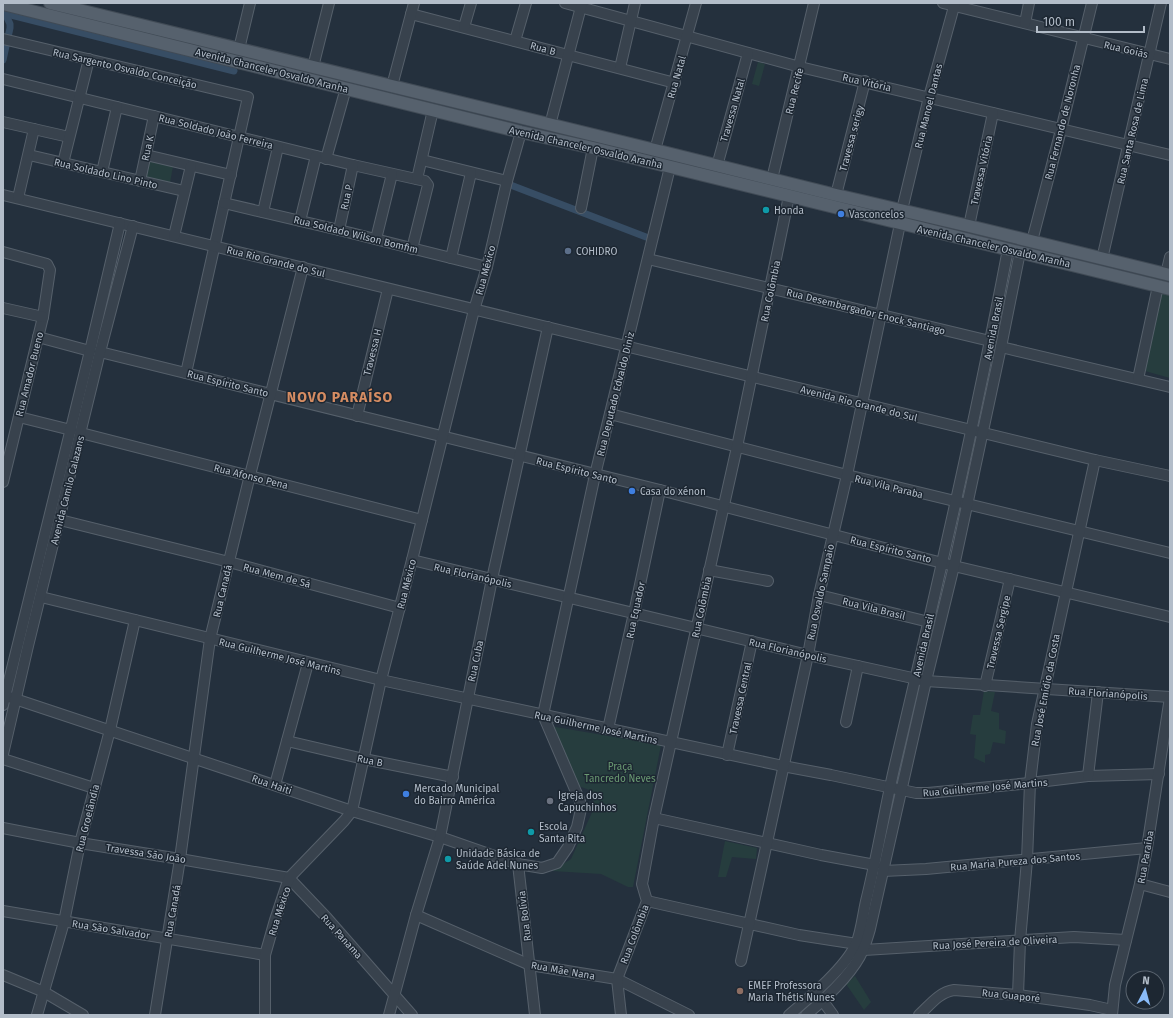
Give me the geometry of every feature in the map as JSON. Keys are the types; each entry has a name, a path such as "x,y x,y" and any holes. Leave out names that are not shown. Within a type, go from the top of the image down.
{"main road":[{"name":"Avenida Chanceler Osvaldo Aranha","path":"50,3 1168,275"},
{"name":"Avenida Chanceler Osvaldo Aranha","path":"3,4 521,132 594,148 900,224 1164,287"}],"street":[{"path":"238,49 250,3"},
{"path":"313,67 329,3"},
{"path":"392,86 414,3"},
{"path":"464,27 472,3"},
{"path":"515,41 526,3"},
{"name":"Rua Vitória","path":"565,3 582,5 631,21 800,67 1170,155"},
{"path":"620,68 635,3"},
{"name":"Rua Natal","path":"655,150 675,83 696,3"},
{"name":"Rua Recife","path":"772,179 800,67 814,3"},
{"name":"Rua Goiás","path":"943,3 955,4 1083,38 1170,59"},
{"path":"1025,23 1029,3"},
{"name":"Rua Fernando de Noronha","path":"1032,241 1092,3"},
{"name":"Rua Santa Rosa de Lima","path":"1102,259 1161,3"},
{"name":"Rua Manoel Dantas","path":"902,210 929,97 955,4"},
{"path":"550,125 582,5"},
{"name":"Rua B","path":"411,14 675,83"},
{"name":"Rua Sargento Osvaldo Conceição","path":"7,40 247,97 239,137"},
{"name":"Travessa Natal","path":"717,166 748,53"},
{"path":"63,163 89,59"},
{"name":"Rua Soldado João Ferreira","path":"4,79 278,147 425,181 428,183 412,249"},
{"name":"Travessa serigy","path":"836,195 865,82"},
{"path":"300,221 346,88"},
{"path":"102,172 117,107"},
{"path":"417,179 433,110"},
{"name":"Travessa Vitória","path":"969,226 992,113"},
{"name":"Rua K","path":"140,181 154,116"},
{"path":"3,122 69,137"},
{"path":"18,198 34,129"},
{"name":"Rua México","path":"265,1015 266,955 275,920 289,878 344,821 352,810 381,680 474,310 487,267 507,181 521,132"},
{"path":"186,372 239,137"},
{"path":"263,212 278,147"},
{"path":"581,208 594,148"},
{"name":"Rua Soldado Lino Pinto","path":"28,155 184,191"},
{"path":"146,155 231,175"},
{"path":"422,160 507,181"},
{"name":"Rua P","path":"339,230 353,165"},
{"path":"174,236 191,166"},
{"name":"Rua Deputado Edvaldo Diniz","path":"543,715 594,475 670,167"},
{"path":"450,258 471,172"},
{"path":"376,239 392,174"},
{"name":"Rua Rio Grande do Sul","path":"3,194 548,327"},
{"name":"Rua Colômbia","path":"620,1015 617,979 647,901 642,884 654,818 737,447 789,196"},
{"name":"Rua Soldado Wilson Bomfim","path":"224,203 487,267"},
{"name":"Avenida Camilo Calazans","path":"4,698 76,431 95,352 120,223"},
{"name":"Rua Osvaldo Sampaio","path":"740,961 808,655 819,594 847,475 900,224"},
{"name":"Avenida Camilo Calazans","path":"95,352 133,226"},
{"name":"Avenida Brasil","path":"806,1015 823,1000 856,963 860,947 870,929 889,788 929,622 990,341 1014,250"},
{"name":"Avenida Brasil","path":"879,868 901,791 954,566 966,504 1001,347 1014,250"},
{"name":"Rua Amador Bueno","path":"3,252 45,263 49,265 50,270 43,317 4,476"},
{"path":"1168,275 1170,257"},
{"name":"Rua Desembargador Enock Santiago","path":"648,259 990,341"},
{"name":"Rua Canadá","path":"155,1015 195,758 210,639 303,267"},
{"path":"1138,379 1164,287"},
{"name":"Travessa H","path":"357,416 388,289"},
{"path":"3,308 43,317"},
{"name":"Avenida Rio Grande do Sul","path":"548,327 1095,460 1170,476"},
{"name":"Rua Cuba","path":"389,1015 416,915 440,836 492,579 548,327"},
{"name":"Rua Espírito Santo","path":"38,337 95,352 186,372 357,416 660,490 954,566 1170,617"},
{"path":"1001,347 1170,387"},
{"name":"Rua Vila Paraba","path":"610,414 955,502 1170,553"},
{"name":"Rua Afonso Pena","path":"19,417 422,520"},
{"name":"Rua José Emídio da Costa","path":"1018,995 1020,941 1027,860 1030,783 1037,724 1095,460"},
{"name":"Avenida Camilo Calazans","path":"3,754 17,699 28,646 60,520 64,479"},
{"name":"Rua Equador","path":"608,729 660,490"},
{"name":"Rua Mem de Sá","path":"60,520 229,562 400,608"},
{"name":"Rua Florianópolis","path":"412,560 808,655 926,681 1170,697"},
{"path":"709,570 768,581"},
{"name":"Travessa Sergipe","path":"986,686 1010,579"},
{"name":"Rua Vila Brasil","path":"819,594 929,622"},
{"name":"Rua Guilherme José Martins","path":"40,597 381,680 901,791 928,794 1088,776 1159,774"},
{"name":"Rua Groelândia","path":"37,1015 64,922 80,843 110,730 135,620"},
{"name":"Travessa Central","path":"727,755 752,641"},
{"path":"275,785 308,663"},
{"path":"846,722 858,666"},
{"path":"1088,776 1098,692"},
{"name":"Rua Paraíba","path":"1112,1012 1115,985 1140,884 1159,774 1170,697"},
{"name":"Rua Haiti","path":"4,698 17,699 352,810 440,836 518,864 542,868 554,865 561,859 577,827 582,809 580,801 543,715"},
{"name":"Rua B","path":"288,741 364,759 453,776"},
{"path":"3,759 94,788"},
{"name":"Rua Maria Pureza dos Santos","path":"654,818 879,868 1027,860 1146,848"},
{"name":"Travessa São João","path":"3,828 80,843 180,858 289,878"},
{"name":"Rua Bolívia","path":"518,864 535,1015"},
{"name":"Rua Panama","path":"289,878 327,918 412,1015"},
{"path":"1140,884 1170,892"},
{"name":"Rua José Pereira de Oliveira","path":"647,901 860,947 1020,941 1074,937 1126,940"},
{"name":"Rua São Salvador","path":"3,912 266,955"},
{"name":"Rua Mãe Nana","path":"416,915 530,965 617,979 688,1015"},
{"name":"Avenida Brasil","path":"789,1015 816,992 860,947"},
{"path":"3,975 44,992 83,1015"},
{"name":"Rua Guaporé","path":"919,1015 941,995 949,991 960,990 1018,995 1090,1005 1112,1012"},
{"path":"816,992 833,1015"}],"green space":[{"path":"758,62 765,64 759,86 752,84"},
{"path":"140,157 173,166 170,183 136,175"},
{"path":"1161,293 1170,295 1170,378 1145,371"},
{"path":"984,691 995,692 991,711 999,713 999,729 1006,731 1005,744 993,742 990,754 985,755 985,763 974,758 976,735 970,734 973,715 980,715"},
{"name":"Praça Tancredo Neves","path":"550,726 661,745 633,887 628,887 601,874 552,871 571,859 594,808 592,791 576,785"},
{"path":"725,841 757,848 756,859 732,857 726,877 718,877"},
{"path":"855,976 871,1002 864,1010 846,984"}],"waterway":[{"path":"3,13 234,71"},
{"path":"3,60 10,28 10,24 5,13"},
{"path":"508,184 646,237"},
{"path":"991,361 994,345"},
{"path":"896,784 916,697"},
{"path":"880,860 894,795"}],"place":[{"name":"Honda","path":"766,210"},
{"name":"Vasconcelos","path":"841,214"},
{"name":"COHIDRO","path":"568,251"},
{"name":"Casa do xénon","path":"632,491"},
{"name":"Mercado Municipal do Bairro América","path":"406,794"},
{"name":"Igreja dos Capuchinhos","path":"550,801"},
{"name":"Escola Santa Rita","path":"531,832"},
{"name":"Unidade Básica de Saúde Adel Nunes","path":"448,859"},
{"name":"EMEF Professora Maria Thétis Nunes","path":"740,991"}],"district":[{"name":"NOVO PARAÍSO","path":"340,397"}]}
